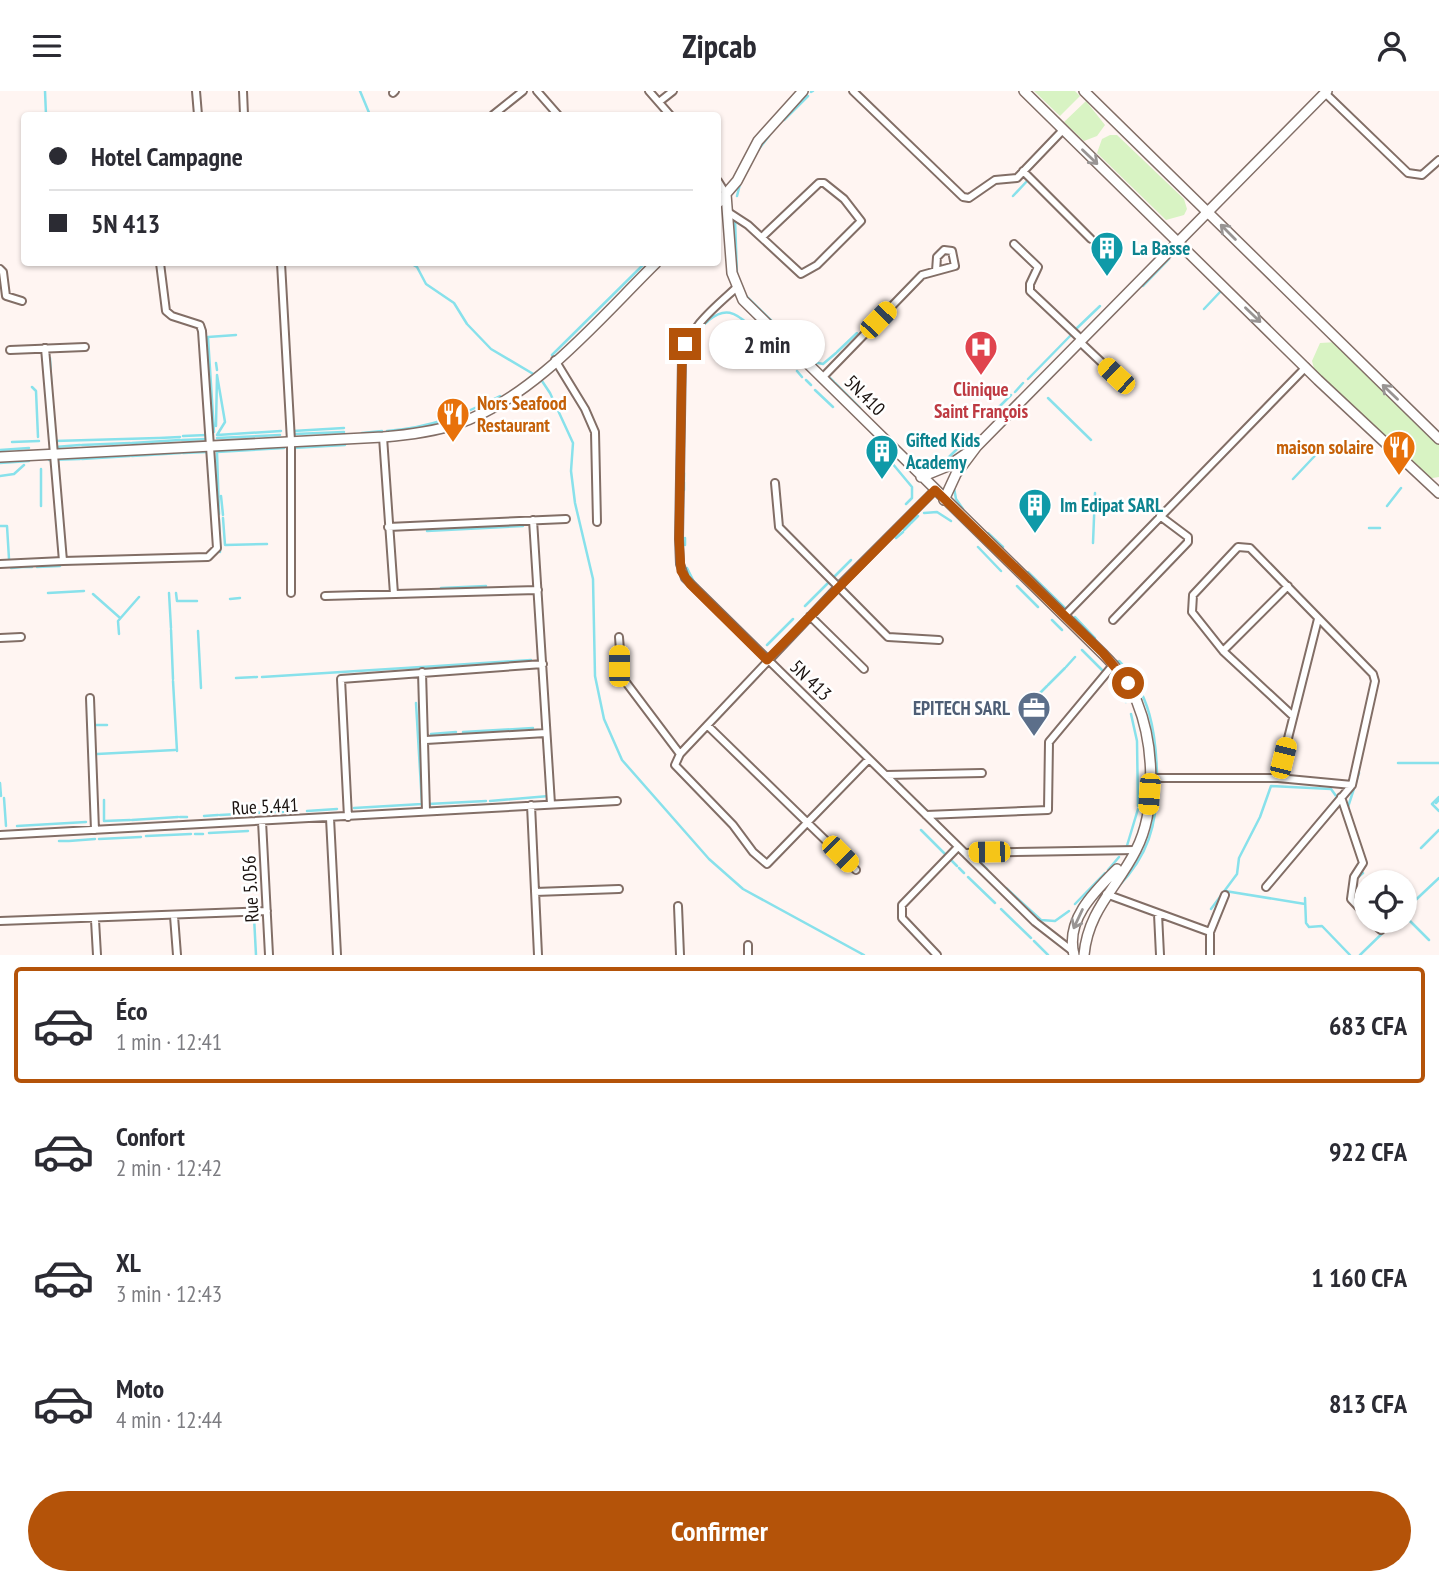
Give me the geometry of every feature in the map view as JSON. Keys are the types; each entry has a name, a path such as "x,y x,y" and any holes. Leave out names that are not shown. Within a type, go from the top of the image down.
{"main road":[{"path":"721,200 758,141 803,91"},
{"path":"1024,91 1062,131 1439,493"},
{"path":"1084,91 1439,439"},
{"path":"944,500 956,474 977,446 1326,92"},
{"path":"726,194 736,288"},
{"path":"0,457 383,437 430,432 458,424 521,390 544,372 653,266"},
{"name":"5N.410","path":"736,288 752,310 1065,615 1114,664 1128,683 1140,711 1150,778 1148,810 1134,853 1101,892 1090,922 1084,955"},
{"path":"921,477 948,466 977,446"},
{"path":"1073,954 1073,930 1077,918 1101,892"}],"street":[{"path":"196,91 198,112"},
{"path":"243,91 244,112"},
{"path":"497,112 523,91"},
{"path":"537,91 555,112"},
{"path":"649,91 667,112"},
{"path":"659,102 673,91"},
{"path":"853,91 963,197 974,196 995,180 1014,179 1062,131"},
{"path":"1326,92 1408,173 1422,175 1439,160"},
{"path":"1023,171 1091,239"},
{"path":"728,212 762,237 797,272 805,273 862,221 844,199 824,183 819,183 762,237"},
{"path":"721,186 726,194"},
{"path":"1014,244 1038,267 1030,284 1030,291 1116,376"},
{"path":"0,564 214,554 217,548 212,445 202,331 200,325 172,316 166,311 160,266"},
{"path":"281,266 291,441 291,593"},
{"path":"0,269 4,272 6,296 22,301"},
{"path":"823,377 922,275 936,271"},
{"name":"5N 413","path":"736,288 697,327 685,344 682,359 680,564 690,584 1035,922 1073,954"},
{"path":"10,350 85,347"},
{"path":"45,348 62,561"},
{"path":"555,360 585,409 595,432 597,522"},
{"path":"1065,615 1306,367"},
{"path":"383,437 394,594"},
{"path":"775,483 779,527 891,639 939,641"},
{"path":"869,759 773,860 763,863 733,825 677,768 676,762 680,754 767,660 935,490"},
{"path":"1113,620 1188,542 1188,537 1160,516"},
{"path":"388,527 566,519"},
{"path":"533,520 551,804"},
{"path":"1266,887 1352,785 1375,681 1373,674 1250,548 1238,547 1190,600 1192,612 1223,650 1293,716"},
{"path":"1223,650 1288,586"},
{"path":"325,596 538,590"},
{"path":"810,616 864,669"},
{"path":"1278,778 1318,619"},
{"path":"0,638 20,637"},
{"path":"619,637 622,677 680,754"},
{"path":"348,817 341,679 543,664"},
{"path":"926,815 1048,810 1049,743 1114,664"},
{"path":"422,672 426,811"},
{"path":"90,698 95,830"},
{"path":"708,726 856,870"},
{"path":"426,740 546,733"},
{"path":"885,775 982,773"},
{"path":"1150,778 1278,778 1352,785"},
{"path":"1341,797 1363,863 1359,870"},
{"name":"Rue 5.441","path":"0,835 617,801"},
{"path":"531,805 538,955"},
{"path":"330,818 337,955"},
{"name":"Rue 5.056","path":"262,821 269,955"},
{"path":"937,955 902,918 901,910 958,847"},
{"path":"965,853 1134,853"},
{"path":"1354,877 1351,899 1354,902"},
{"path":"535,892 618,889"},
{"path":"1101,892 1210,932"},
{"path":"1210,955 1210,932 1225,895"},
{"path":"678,906 680,955"},
{"path":"0,921 95,920 267,911"},
{"path":"1158,914 1160,955"},
{"path":"174,916 177,955"},
{"path":"95,920 97,955"},
{"path":"748,945 748,955"},
{"path":"1073,954 1084,955"}],"green space":[{"path":"1034,91 1075,91 1080,96 1060,116"},
{"path":"1086,101 1105,125 1097,136 1084,141 1064,122"},
{"path":"1117,135 1184,199 1187,209 1184,215 1166,220 1097,153 1102,139"},
{"path":"1337,342 1439,440 1439,477 1426,479 1315,372 1312,361 1320,343"}],"waterway":[{"path":"45,91 46,112"},
{"path":"360,91 369,112"},
{"path":"784,120 808,96"},
{"path":"758,150 769,136"},
{"path":"1013,196 1028,180 1031,183"},
{"path":"737,196 740,184"},
{"path":"735,219 737,275"},
{"path":"1143,286 1169,259"},
{"path":"415,266 426,284 454,303 467,324 491,349 535,375"},
{"path":"552,355 642,266"},
{"path":"1204,309 1220,292"},
{"path":"746,296 786,335"},
{"path":"1075,330 1100,306"},
{"path":"709,320 725,312 739,317 749,325"},
{"path":"702,326 708,321"},
{"path":"751,327 757,333"},
{"path":"837,352 857,333"},
{"path":"758,334 767,342"},
{"path":"214,432 208,337 236,335"},
{"path":"1028,379 1070,336"},
{"path":"789,339 814,362 823,364 836,353"},
{"path":"768,344 775,350"},
{"path":"50,358 52,397"},
{"path":"216,363 217,370"},
{"path":"797,371 802,377"},
{"path":"216,426 217,375 225,422 217,435"},
{"path":"829,377 834,382"},
{"path":"540,378 550,393 573,443 571,471 575,503 593,579 595,676 604,719 622,760 709,859 743,889 864,955"},
{"path":"806,380 811,385"},
{"path":"835,383 860,408"},
{"path":"1015,392 1023,383"},
{"path":"32,387 36,391 38,437"},
{"path":"815,390 833,407"},
{"path":"988,418 1011,395"},
{"path":"387,431 417,427 445,419 500,396"},
{"path":"1048,398 1091,440"},
{"path":"293,431 344,428"},
{"path":"217,435 281,431"},
{"path":"362,433 382,431"},
{"path":"295,434 344,432"},
{"path":"390,441 436,434"},
{"path":"183,436 207,435"},
{"path":"217,438 280,435"},
{"path":"159,438 180,437"},
{"path":"55,441 158,438"},
{"path":"182,440 207,439"},
{"path":"942,464 967,439"},
{"path":"132,443 180,440"},
{"path":"12,442 39,441"},
{"path":"871,442 883,454"},
{"path":"82,445 130,443"},
{"path":"55,447 80,445"},
{"path":"293,448 345,445"},
{"path":"1293,479 1325,445"},
{"path":"0,450 29,448"},
{"path":"219,514 217,452 284,448"},
{"path":"183,453 207,452"},
{"path":"132,456 181,453"},
{"path":"82,459 130,456"},
{"path":"49,460 80,459"},
{"path":"0,463 29,461"},
{"path":"892,463 912,487 912,498 906,504"},
{"path":"0,476 14,474 24,465"},
{"path":"41,469 41,506"},
{"path":"684,473 684,480"},
{"path":"684,482 684,490"},
{"path":"954,488 956,499 963,509"},
{"path":"1387,506 1401,488"},
{"path":"1093,543 1095,493"},
{"path":"221,496 223,515"},
{"path":"924,513 937,512 951,521"},
{"path":"911,523 918,516"},
{"path":"223,518 225,545 267,544"},
{"path":"219,519 220,552"},
{"path":"904,530 910,524"},
{"path":"0,526 7,526 9,559"},
{"path":"427,531 523,526"},
{"path":"1369,528 1380,528"},
{"path":"896,538 903,532"},
{"path":"988,533 1003,547"},
{"path":"685,538 685,545"},
{"path":"978,547 1001,571"},
{"path":"834,577 851,560"},
{"path":"37,567 60,566"},
{"path":"11,568 23,567"},
{"path":"24,567 32,567"},
{"path":"687,568 695,584"},
{"path":"1028,572 1067,610"},
{"path":"805,606 829,582"},
{"path":"441,588 486,586"},
{"path":"1017,586 1038,607"},
{"path":"48,593 84,591"},
{"path":"169,593 171,628"},
{"path":"176,593 177,601 197,601"},
{"path":"93,594 119,617"},
{"path":"119,634 118,621 139,597"},
{"path":"230,599 240,598"},
{"path":"1075,617 1095,638"},
{"path":"767,645 793,619"},
{"path":"1052,620 1062,630"},
{"path":"171,630 173,679"},
{"path":"198,631 201,688"},
{"path":"1082,650 1102,670"},
{"path":"1066,667 1075,657"},
{"path":"422,667 531,660"},
{"path":"1119,661 1138,686 1149,714 1157,775"},
{"path":"262,677 421,667"},
{"path":"1048,685 1065,668"},
{"path":"236,678 257,677"},
{"path":"1110,678 1126,702"},
{"path":"173,681 177,751"},
{"path":"798,685 829,715"},
{"path":"1029,704 1047,686"},
{"path":"354,808 422,804 416,703"},
{"path":"1131,714 1137,741 1138,806"},
{"path":"93,725 107,725"},
{"path":"463,732 533,728"},
{"path":"431,734 456,732"},
{"path":"858,743 866,751"},
{"path":"97,754 175,750"},
{"path":"1398,763 1439,763"},
{"path":"1348,807 1359,773"},
{"path":"892,777 902,786"},
{"path":"0,783 1,796"},
{"path":"1118,887 1137,864 1149,839 1155,813 1157,783"},
{"path":"1211,909 1237,874 1239,858 1260,817 1271,786 1331,789 1339,800"},
{"path":"490,801 549,796"},
{"path":"1439,797 1432,804 1439,811"},
{"path":"4,798 6,826"},
{"path":"104,800 104,821 130,820"},
{"path":"1436,803 1439,800"},
{"path":"428,804 486,801"},
{"path":"918,802 927,811"},
{"path":"307,811 337,809"},
{"path":"1126,849 1138,809"},
{"path":"220,815 271,812"},
{"path":"274,812 283,812"},
{"path":"204,816 218,815"},
{"path":"932,816 939,823"},
{"path":"132,820 178,817"},
{"path":"180,817 187,817"},
{"path":"17,826 86,822"},
{"path":"921,830 945,854"},
{"path":"1421,848 1439,830"},
{"path":"209,833 248,831"},
{"path":"146,836 191,834"},
{"path":"195,834 203,834"},
{"path":"99,839 141,837"},
{"path":"69,841 95,839"},
{"path":"59,841 68,841"},
{"path":"972,855 987,869"},
{"path":"1108,870 1119,857"},
{"path":"950,859 957,866"},
{"path":"959,868 964,873"},
{"path":"1075,904 1105,873"},
{"path":"968,877 995,903"},
{"path":"1417,899 1439,878"},
{"path":"1006,888 1041,920 1055,921 1069,911"},
{"path":"1225,891 1305,904"},
{"path":"1305,898 1306,923 1309,927 1322,926 1350,955"},
{"path":"1001,909 1031,938"},
{"path":"254,917 256,955"},
{"path":"1417,928 1429,940"},
{"path":"1360,955 1383,933"},
{"path":"1034,941 1048,955"}],"place":[{"name":"La Basse","path":"1107,278"},
{"name":"Clinique Saint François","path":"981,377"},
{"name":"Nors Seafood Restaurant","path":"453,444"},
{"name":"maison solaire","path":"1399,477"},
{"name":"Gifted Kids Academy","path":"882,481"},
{"name":"Im Edipat SARL","path":"1035,535"},
{"name":"EPITECH SARL","path":"1034,738"}],"route":[{"path":"685,344 682,359 679,539 681,571 690,584 767,660 935,490 1114,664 1128,683"}]}
